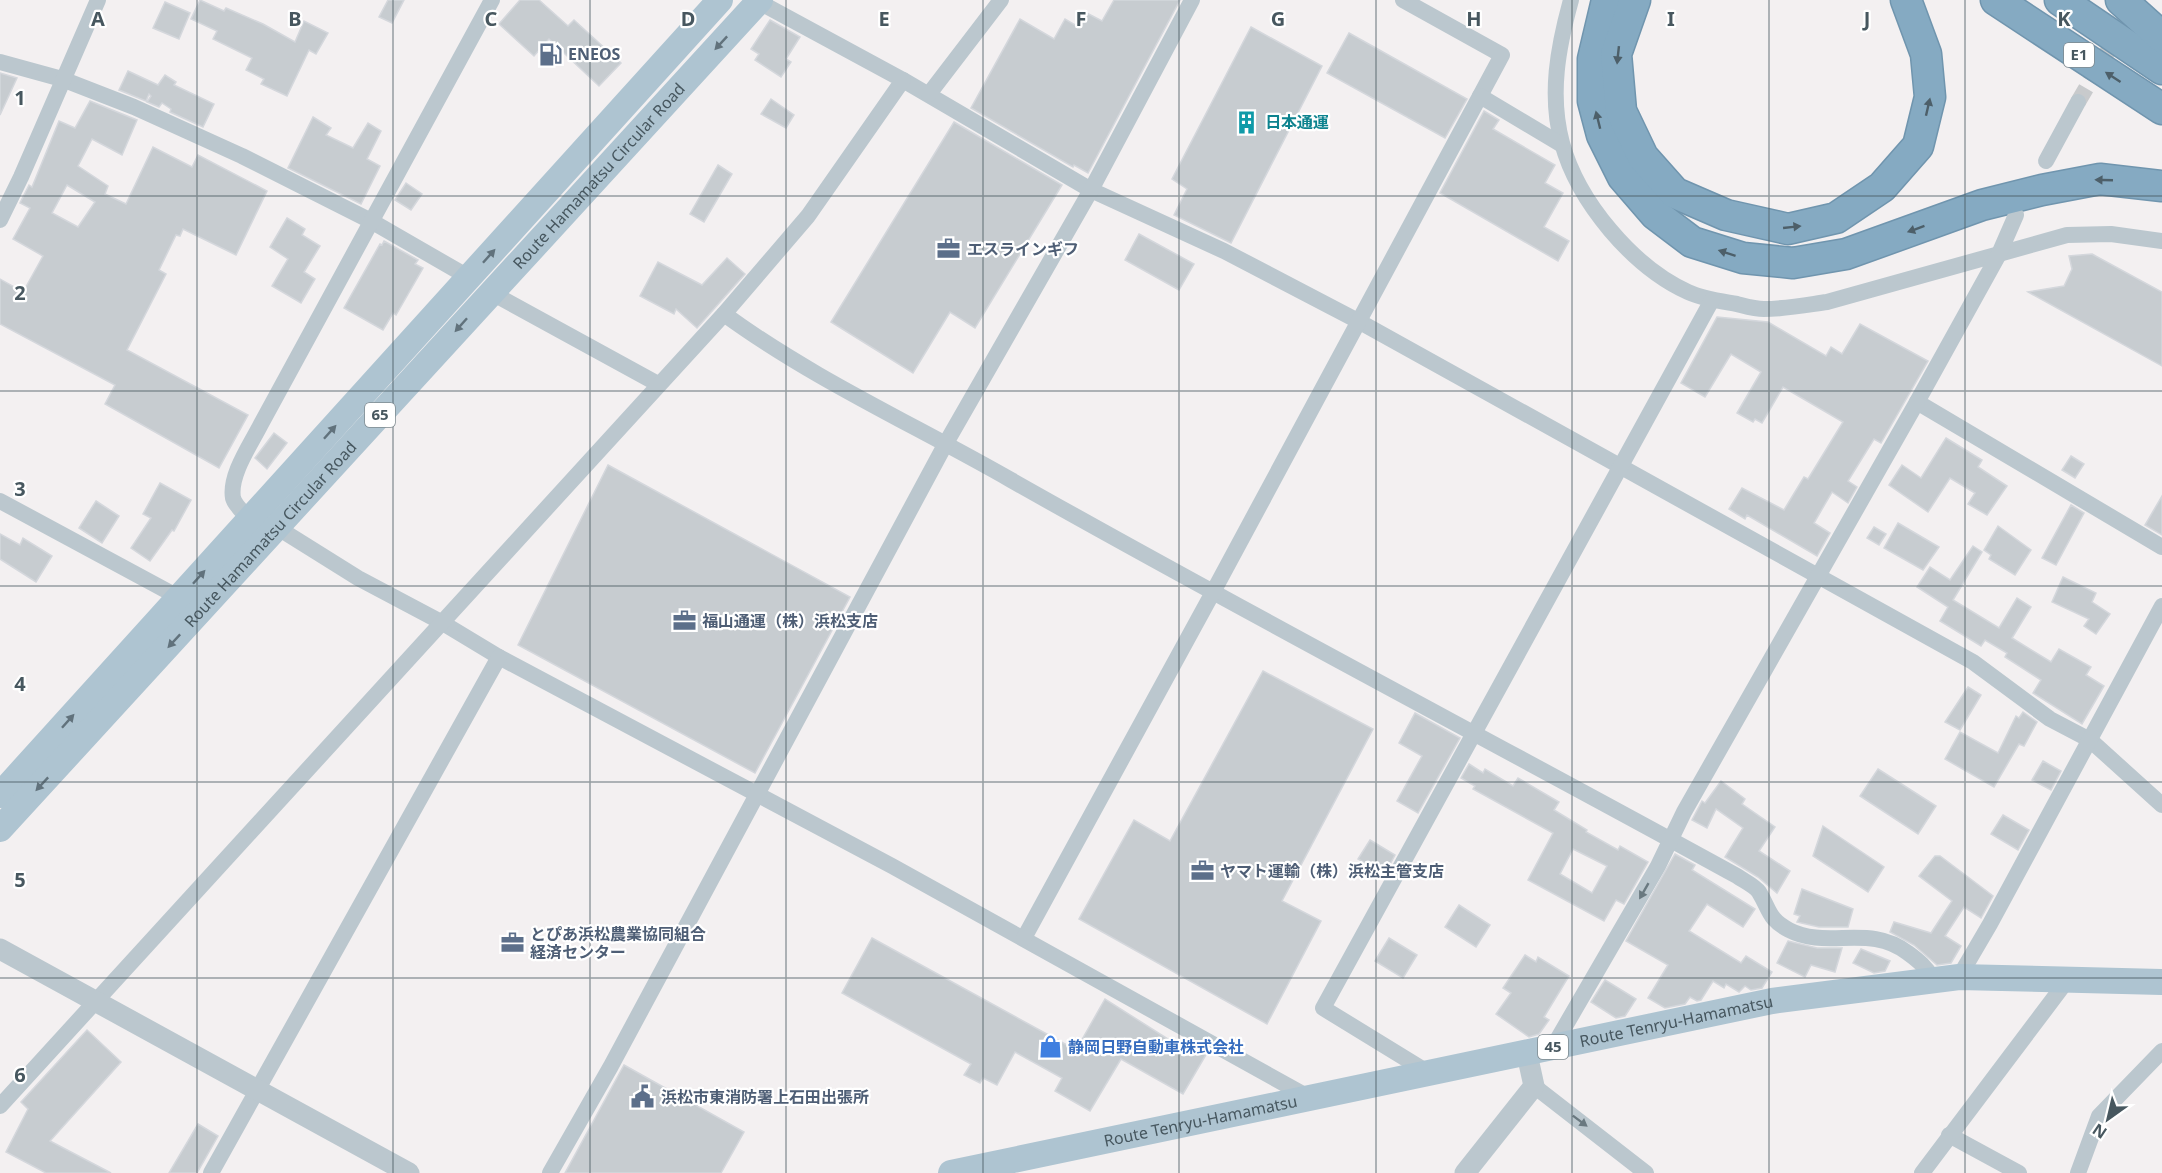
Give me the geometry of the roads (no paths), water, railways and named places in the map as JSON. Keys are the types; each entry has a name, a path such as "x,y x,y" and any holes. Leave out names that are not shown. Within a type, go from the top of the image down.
{"highway":[{"path":"1607,0 1593,60 1593,101 1602,135 1623,177 1654,214 1692,242 1743,258 1793,263 1846,254 1982,205 2042,190 2100,179 2162,186"},
{"path":"1635,0 1616,54 1621,111 1643,157 1675,193 1726,215 1788,229 1836,218 1882,187 1918,146 1930,97 1926,54 1906,0"},
{"name":"E1","path":"1996,0 2162,110"},
{"name":"E1","path":"2060,0 2162,69"},
{"path":"2121,0 2162,37"}],"main road":[{"name":"Route Hamamatsu Circular Road","path":"0,795 720,0"},
{"name":"Route Hamamatsu Circular Road","path":"0,829 278,528 490,292 758,1"},
{"name":"Route Tenryu-Hamamatsu","path":"951,1173 1527,1054 1772,1000 1959,977 2162,982"}],"street":[{"path":"0,220 98,0"},
{"path":"250,520 233,500 233,485 238,471 261,424 492,0"},
{"path":"929,94 1001,0"},
{"path":"550,1173 946,443 1091,190 1192,0"},
{"path":"1024,938 1360,322 1502,56 1403,0"},
{"path":"1571,0 1558,46 1556,69 1557,110 1562,145 1594,209 1636,258 1689,293 1712,300 1762,309 1827,302 2067,235 2110,234 2162,241"},
{"path":"758,1 929,94 1091,190 1224,251 1360,322 1972,662 2050,719 2090,740 2162,805"},
{"path":"0,62 62,79 134,107 242,156 371,221 470,278"},
{"path":"0,1106 724,314 808,216 903,80"},
{"path":"1479,96 1562,145"},
{"path":"2046,161 2078,102"},
{"path":"1553,1047 1672,840 1684,812 1817,574 1917,402 1999,254 2016,215"},
{"path":"490,292 658,384"},
{"path":"1429,1073 1323,1008 1712,300"},
{"path":"724,314 772,349 946,443 1212,594 1672,840 1758,890 1767,912 1791,931 1816,937 1869,936 1893,942 1926,966 1933,979"},
{"path":"1917,402 2162,547"},
{"path":"0,501 180,598"},
{"path":"278,528 358,578 441,622 500,657 1024,938 1310,1098"},
{"path":"1959,977 2090,740 2155,634 2162,606"},
{"path":"211,1173 500,657"},
{"path":"0,949 409,1173"},
{"path":"1922,1173 2069,978"},
{"path":"2078,1173 2099,1116 2162,1051"},
{"path":"1527,1054 1534,1086 1646,1173"},
{"path":"1465,1173 1534,1086"},
{"path":"1949,1135 2019,1173"}],"tunnel":[{"path":"2078,102 2135,5"}],"place":[{"name":"ENEOS","path":"550,54"},
{"name":"日本通運","path":"1247,122"},
{"name":"エスラインギフ","path":"949,249"},
{"name":"福山通運（株）浜松支店","path":"684,621"},
{"name":"ヤマト運輸（株）浜松主管支店","path":"1202,871"},
{"name":"とぴあ浜松農業協同組合 経済センター","path":"512,943"},
{"name":"静岡日野自動車株式会社","path":"1050,1047"},
{"name":"浜松市東消防署上石田出張所","path":"643,1097"}]}
